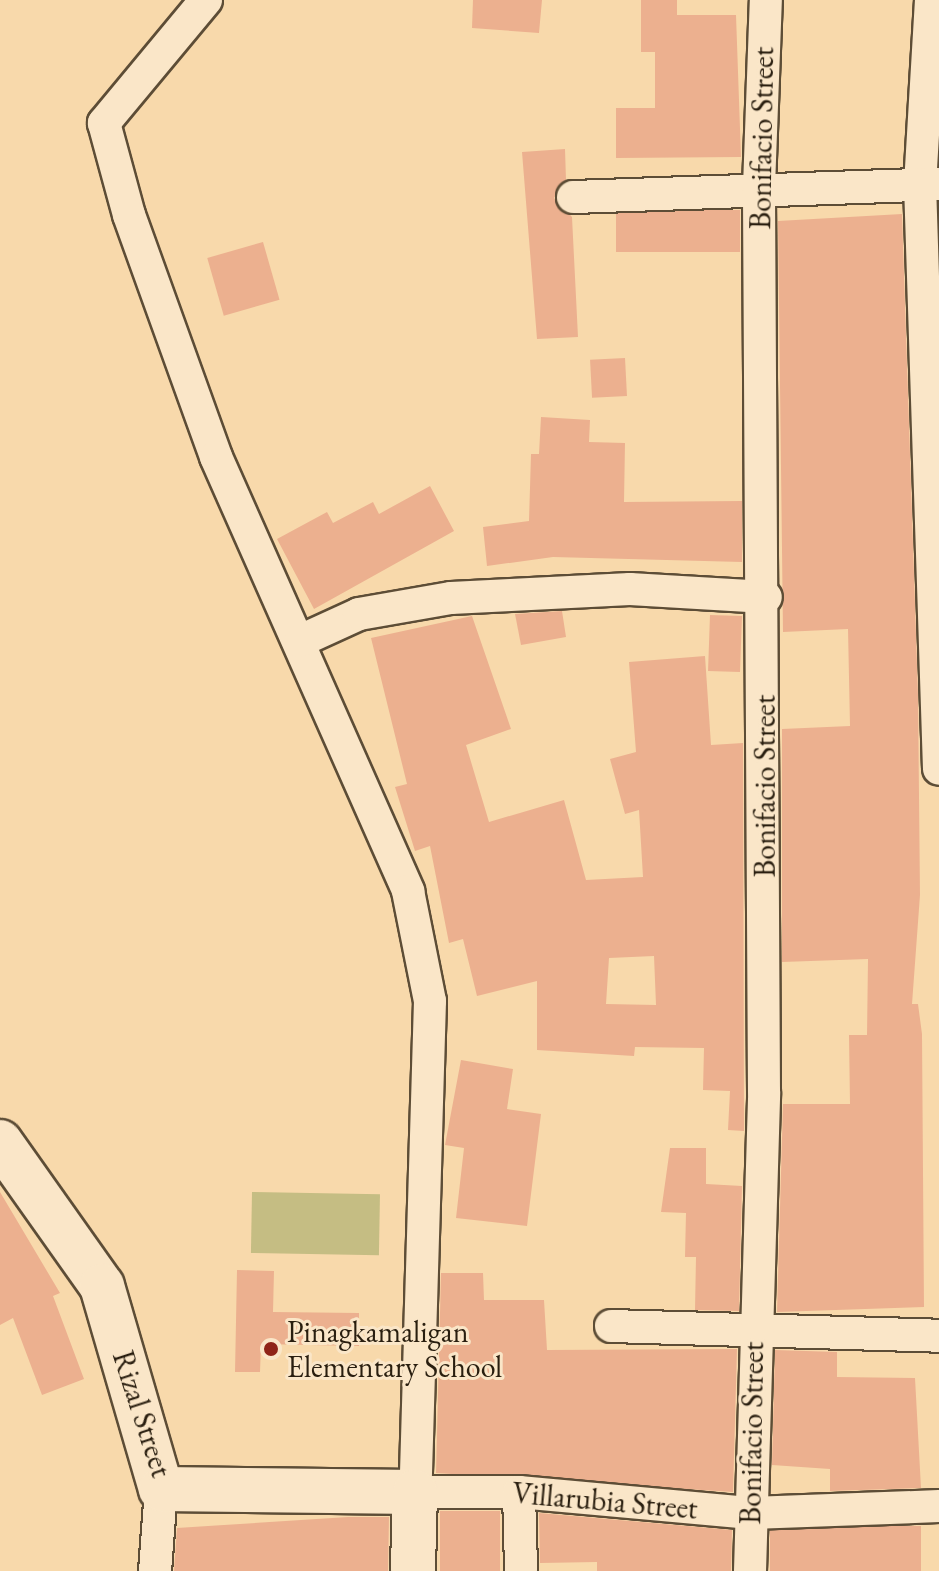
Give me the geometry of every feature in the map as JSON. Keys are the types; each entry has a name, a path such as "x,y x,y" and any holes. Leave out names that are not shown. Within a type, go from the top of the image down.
{"street":[{"path":"206,0 104,123 129,215 216,457 408,891 430,1001 413,1571"},
{"name":"Bonifacio Street","path":"750,1571 754,1331 764,1092 766,597 759,187 766,0"},
{"path":"931,0 930,184 939,769"},
{"path":"573,197 759,187 930,184"},
{"path":"300,641 359,614 451,598 630,589 766,597"},
{"name":"Rizal Street","path":"0,1142 102,1286 161,1489 415,1492"},
{"path":"611,1326 939,1336"},
{"path":"155,1571 161,1489"},
{"name":"Villarubia Street","path":"415,1492 519,1492 751,1513 939,1506"},
{"path":"519,1492 521,1571"}],"shaded area":[{"path":"252,1192 380,1194 379,1255 251,1253"}],"building":[{"path":"473,0 542,0 539,33 472,28"},
{"path":"641,0 677,0 677,15 736,15 741,157 616,158 616,108 655,108 655,52 641,52"},
{"path":"565,149 566,180 554,198 572,217 578,337 537,339 522,152"},
{"path":"616,210 740,210 740,252 616,252"},
{"path":"902,214 918,695 920,895 912,1004 918,1004 922,1034 924,1307 777,1312 783,1104 850,1104 849,1035 867,1035 868,959 782,962 782,729 850,726 848,629 783,632 778,221"},
{"path":"263,242 280,300 224,316 207,258"},
{"path":"625,358 627,396 592,398 590,360"},
{"path":"541,417 590,420 589,442 625,443 624,502 742,501 742,562 553,557 487,566 483,527 529,521 531,454 539,454"},
{"path":"430,486 454,531 314,609 277,539 327,512 333,523 373,502 379,514"},
{"path":"562,611 566,637 521,645 515,614"},
{"path":"710,615 742,616 740,672 708,671"},
{"path":"472,616 511,729 466,745 489,822 564,800 586,880 643,877 639,810 625,814 610,759 636,752 629,662 705,656 711,745 743,743 744,1131 728,1130 730,1091 703,1090 704,1048 635,1047 634,1056 537,1050 537,981 477,996 463,939 449,943 430,846 415,851 395,787 407,784 371,638","holes":["654,956 656,1005 606,1004 609,958"]},
{"path":"461,1060 513,1069 507,1109 541,1114 527,1226 456,1218 464,1148 445,1145"},
{"path":"670,1148 706,1148 706,1184 742,1186 739,1311 695,1310 696,1257 685,1257 686,1213 661,1212"},
{"path":"0,1192 60,1293 53,1296 84,1379 42,1395 13,1318 0,1325"},
{"path":"237,1270 274,1271 273,1312 359,1313 359,1346 261,1344 260,1372 235,1372"},
{"path":"441,1273 483,1273 484,1300 544,1300 547,1350 737,1349 733,1492 436,1473"},
{"path":"775,1350 837,1352 837,1377 915,1378 921,1488 830,1491 830,1469 772,1465"},
{"path":"440,1511 500,1511 500,1571 440,1571"},
{"path":"539,1513 732,1530 731,1571 597,1571 597,1562 540,1563"},
{"path":"389,1517 388,1571 174,1571 177,1528"},
{"path":"770,1526 921,1526 921,1571 770,1571"}],"place":[{"name":"Pinagkamaligan Elementary School","path":"271,1349"}]}
